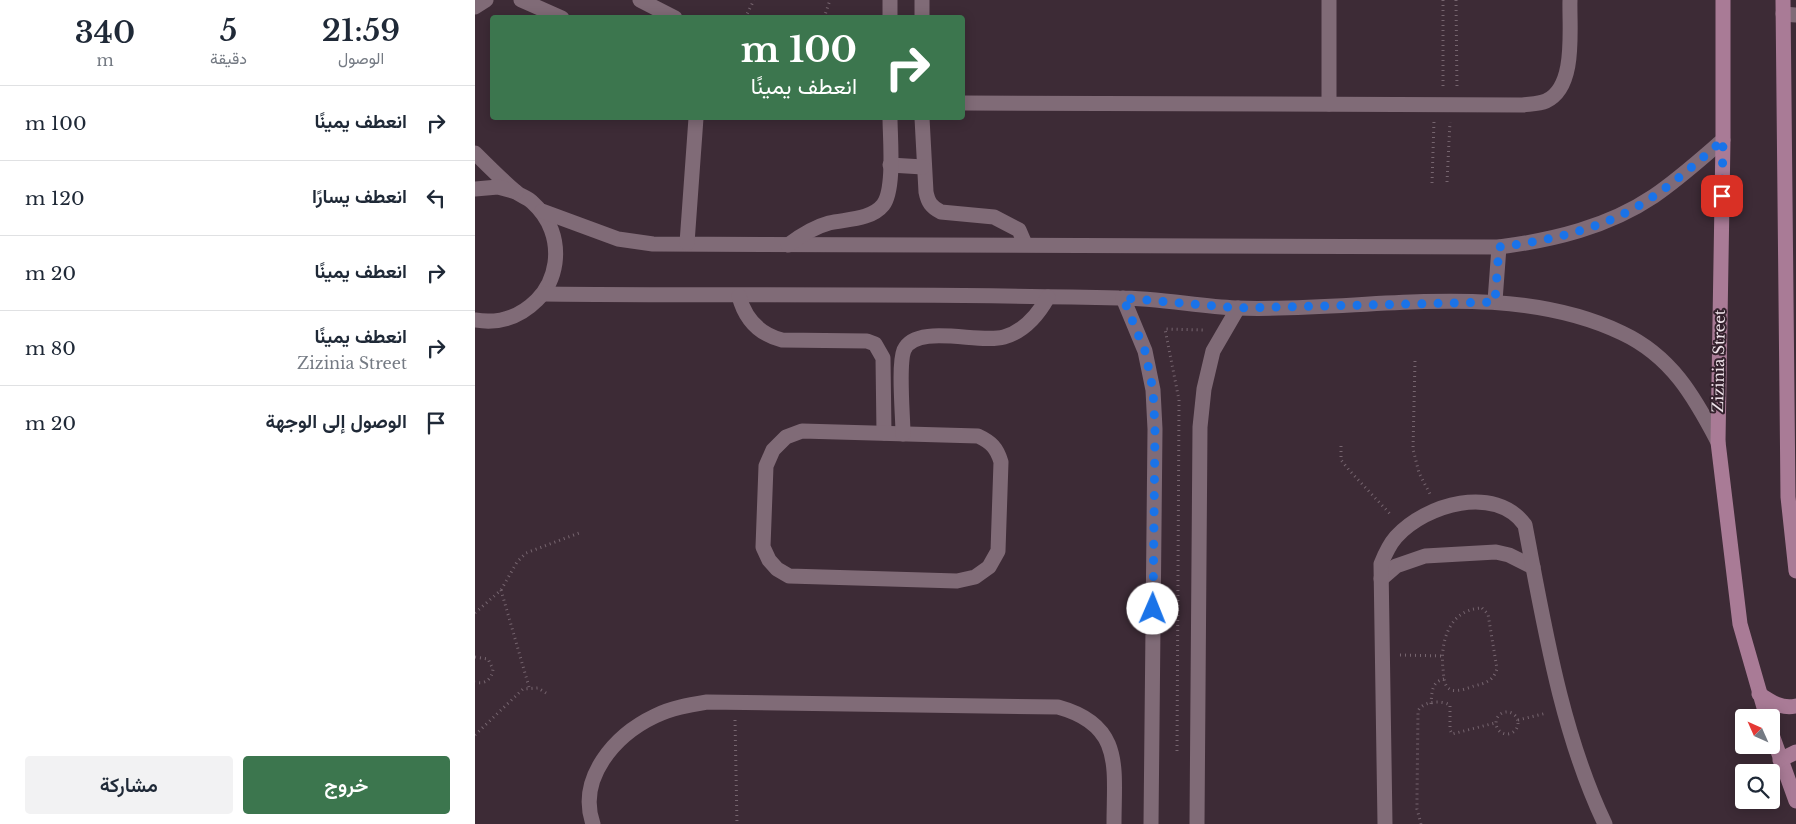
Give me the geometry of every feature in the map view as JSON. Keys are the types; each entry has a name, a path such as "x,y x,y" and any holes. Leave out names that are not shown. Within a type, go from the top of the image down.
{"main road":[{"name":"Zizinia Street","path":"1723,0 1723,140 1718,442 1740,624 1764,709"},
{"path":"1787,10 1788,497 1796,571"},
{"path":"1759,694 1774,704 1789,707 1796,706"},
{"path":"1780,760 1796,752"},
{"path":"1778,754 1796,801"}],"street":[{"path":"475,7 486,0"},
{"path":"521,0 555,15"},
{"path":"639,0 669,15"},
{"path":"890,0 890,15"},
{"path":"922,0 922,15"},
{"path":"1329,0 1329,104"},
{"path":"965,103 1523,105 1546,101 1560,90 1568,70 1570,0"},
{"path":"687,243 696,120"},
{"path":"789,245 799,237 828,223 875,212 884,205 890,165 890,120"},
{"path":"922,120 923,167 928,200 933,208 941,212 980,214 1001,220 1019,230 1025,244"},
{"path":"542,212 618,239 653,244 1499,247 1546,241 1626,212 1654,196 1723,140"},
{"path":"475,153 517,193"},
{"path":"890,165 923,167"},
{"path":"475,189 498,187 531,200 542,212 553,231 557,252 554,274 543,294 527,310 507,319 479,324"},
{"path":"1495,302 1499,247"},
{"path":"543,294 1123,298 1238,308 1495,302 1547,308 1623,333 1661,358 1693,395 1718,442"},
{"path":"739,296 749,319 757,328 773,338 782,340 867,341 875,344 883,358 883,433"},
{"path":"903,434 902,356 908,344 922,336 991,340 1005,337 1031,322 1041,310 1048,297"},
{"path":"1123,298 1145,351 1153,390 1155,429 1151,824"},
{"path":"1197,824 1200,428 1204,389 1213,352 1238,308"},
{"path":"802,431 903,434 978,436 989,441 997,451 1001,462 998,551 989,566 975,577 957,581 789,576 777,569 769,560 763,547 766,466 773,450 785,438 802,431"},
{"path":"1385,824 1381,564 1387,550 1405,529 1436,510 1456,504 1477,502 1509,508 1525,525 1564,708 1587,780 1605,824"},
{"path":"1381,579 1396,566 1425,556 1496,552 1509,555 1533,567"},
{"path":"593,824 590,814 590,791 597,769 610,750 630,731 654,717 679,707 707,702 1058,707 1078,713 1094,724 1107,740 1114,758 1114,824"}],"path":[{"path":"746,15 754,0"},
{"path":"825,15 830,0"},
{"path":"1443,0 1447,104 1447,182"},
{"path":"1432,183 1447,104 1456,0"},
{"path":"1415,361 1413,449 1419,473 1436,510"},
{"path":"1341,446 1341,460 1405,529"},
{"path":"475,613 501,590 517,562 526,553 579,533"},
{"path":"501,590 529,687"},
{"path":"1477,608 1485,610 1497,668 1495,676 1483,684 1456,690 1447,687 1444,680 1442,656 1444,638 1454,622 1469,611 1477,608"},
{"path":"1382,656 1414,654 1425,657 1442,656"},
{"path":"475,657 488,659 493,669 490,679 479,684 475,682"},
{"path":"1431,704 1434,684 1438,680 1444,680"},
{"path":"475,735 517,692 529,687 539,688 547,694"},
{"path":"1153,689 1198,690"},
{"path":"734,702 737,824"},
{"path":"1415,824 1421,823 1417,809 1418,711 1423,704 1444,703 1450,705 1450,730 1452,734 1495,723 1501,713 1506,711 1511,712 1518,720"},
{"path":"1518,720 1564,708"},
{"path":"1495,723 1497,728 1506,734 1515,730 1518,720"}],"route":[{"path":"1153,609 1155,429 1153,390 1145,351 1123,298 1238,308 1495,302 1499,247 1546,241 1626,212 1654,196 1723,140 1722,196"}]}
